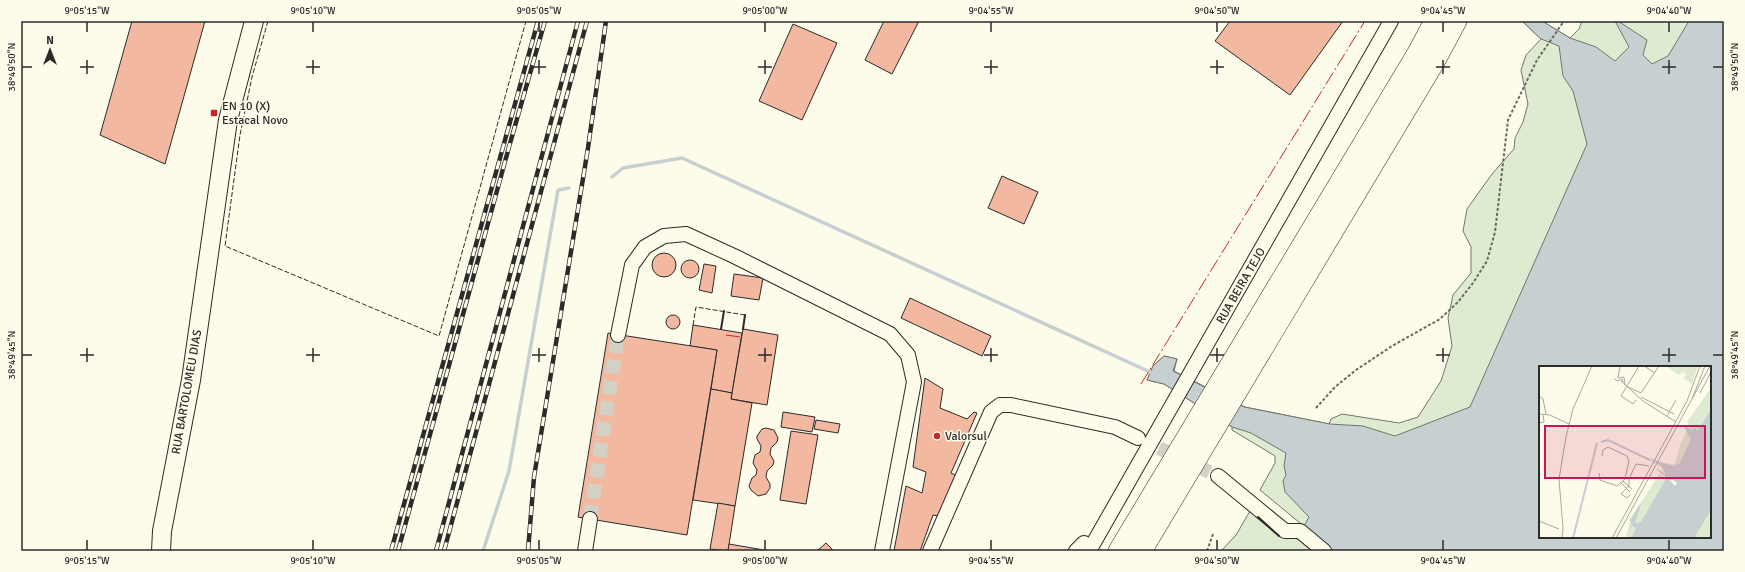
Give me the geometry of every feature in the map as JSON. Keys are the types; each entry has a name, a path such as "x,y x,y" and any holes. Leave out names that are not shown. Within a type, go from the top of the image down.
{"highway":[{"path":"1119,551 1207,422 1228,387 1435,21"},
{"path":"1228,387 1434,62 1456,21"},
{"path":"1141,551 1207,422"}],"main road":[{"name":"RUA BARTOLOMEU DIAS","path":"161,551 162,530 191,380 228,120 254,21"}],"street":[{"name":"RUA BEIRA TEJO","path":"1082,549 1108,518 1391,21"},
{"path":"618,335 632,265 645,247 664,236 686,234 734,256 890,334 908,355 914,382 882,551"},
{"path":"930,551 991,412 1000,405 1011,405 1116,427 1138,438"},
{"path":"1223,473 1324,551"},
{"path":"585,551 590,519"}],"path":[{"path":"1316,408 1335,387 1356,370 1392,346 1440,319 1458,302 1473,283 1487,261 1495,232 1508,120 1537,60 1564,21"},
{"path":"1207,551 1213,534"}],"green space":[{"path":"1522,21 1542,21 1570,38 1579,29 1582,21 1724,21 1541,366 1334,551 1260,490 1275,463 1275,456 1232,430 1232,427 1164,384 1147,380 1153,366 1164,356 1177,359 1174,371 1245,407 1329,424 1331,419 1342,414 1399,423 1418,417 1441,381 1452,346 1448,318 1453,295 1471,273 1471,247 1463,231 1467,209 1492,174 1514,149 1515,138 1523,122 1528,104 1521,70 1526,55 1541,39"},
{"path":"1250,511 1279,535 1295,537 1312,551 1221,551 1236,535"}],"shaded area":[{"path":"1522,21 1542,21 1570,38 1596,47 1615,61 1629,47 1615,21 1618,21 1647,40 1643,55 1652,64 1668,56 1689,21 1724,21 1724,551 1334,551 1304,526 1309,517 1285,492 1283,481 1286,475 1284,466 1286,453 1251,433 1232,427 1164,384 1147,380 1153,366 1164,356 1177,359 1173,371 1244,407 1330,424 1363,426 1395,436 1470,407 1587,144 1573,91 1563,76 1559,46 1541,39"}],"building":[{"path":"132,21 205,21 165,164 100,135"},
{"path":"884,21 919,21 892,74 865,60"},
{"path":"1230,21 1343,21 1290,95 1215,41"},
{"path":"793,24 837,43 802,120 759,101"},
{"path":"1002,176 1038,192 1024,224 988,208"},
{"path":"664,253 672,257 676,265 672,273 664,277 656,273 652,265 656,257"},
{"path":"686,260 694,260 699,265 697,276 694,278 686,278 681,273 681,265"},
{"path":"704,264 716,266 712,293 699,290"},
{"path":"734,274 763,278 759,300 731,296"},
{"path":"910,298 991,336 982,356 901,318"},
{"path":"670,315 676,315 680,319 680,325 676,329 670,329 666,325 666,319"},
{"path":"693,325 742,333 732,393 711,389 717,350 690,346"},
{"path":"743,329 778,335 767,405 731,399"},
{"path":"608,333 717,350 687,535 578,517"},
{"path":"925,378 943,389 940,408 967,419 974,412 977,413 951,473 957,476 939,516 933,515 920,551 894,551 906,486 922,493 926,472 913,467"},
{"path":"711,389 732,393 731,399 752,403 735,506 693,500"},
{"path":"783,412 815,417 812,432 781,427"},
{"path":"816,420 840,424 838,433 814,429"},
{"path":"766,428 774,430 778,438 777,442 771,448 770,454 774,461 773,465 767,471 766,477 770,484 770,488 766,494 758,496 749,486 752,478 756,475 757,470 753,463 755,455 760,452 761,446 757,436 762,429"},
{"path":"791,431 818,435 806,504 780,500"},
{"path":"718,503 735,506 728,551 710,549"},
{"path":"826,543 834,551 817,551"},
{"path":"729,544 770,551 728,551"}],"waterway":[{"path":"612,177 623,168 682,158 1150,372"},
{"path":"483,551 509,471 558,190 569,188"}],"tunnel":[{"path":"590,519 618,335"},
{"path":"1140,439 1218,476"}],"railway":[{"path":"391,551 538,21"},
{"path":"398,551 545,21"},
{"path":"436,551 578,21"},
{"path":"444,551 587,21"},
{"path":"528,551 534,477 588,148 606,21"}],"fence":[{"path":"268,21 252,77 240,135 225,246 439,336 526,21"},
{"path":"693,325 696,307 745,315"}],"wall":[{"path":"721,329 724,311"},
{"path":"743,329 745,315"},
{"path":"1258,517 1279,536"}],"power":[{"path":"1141,384 1365,21"},
{"path":"726,335 740,337"}],"place":[{"name":"EN 10 (X) Estacal Novo","path":"214,113"},
{"name":"Valorsul","path":"937,436"}]}
